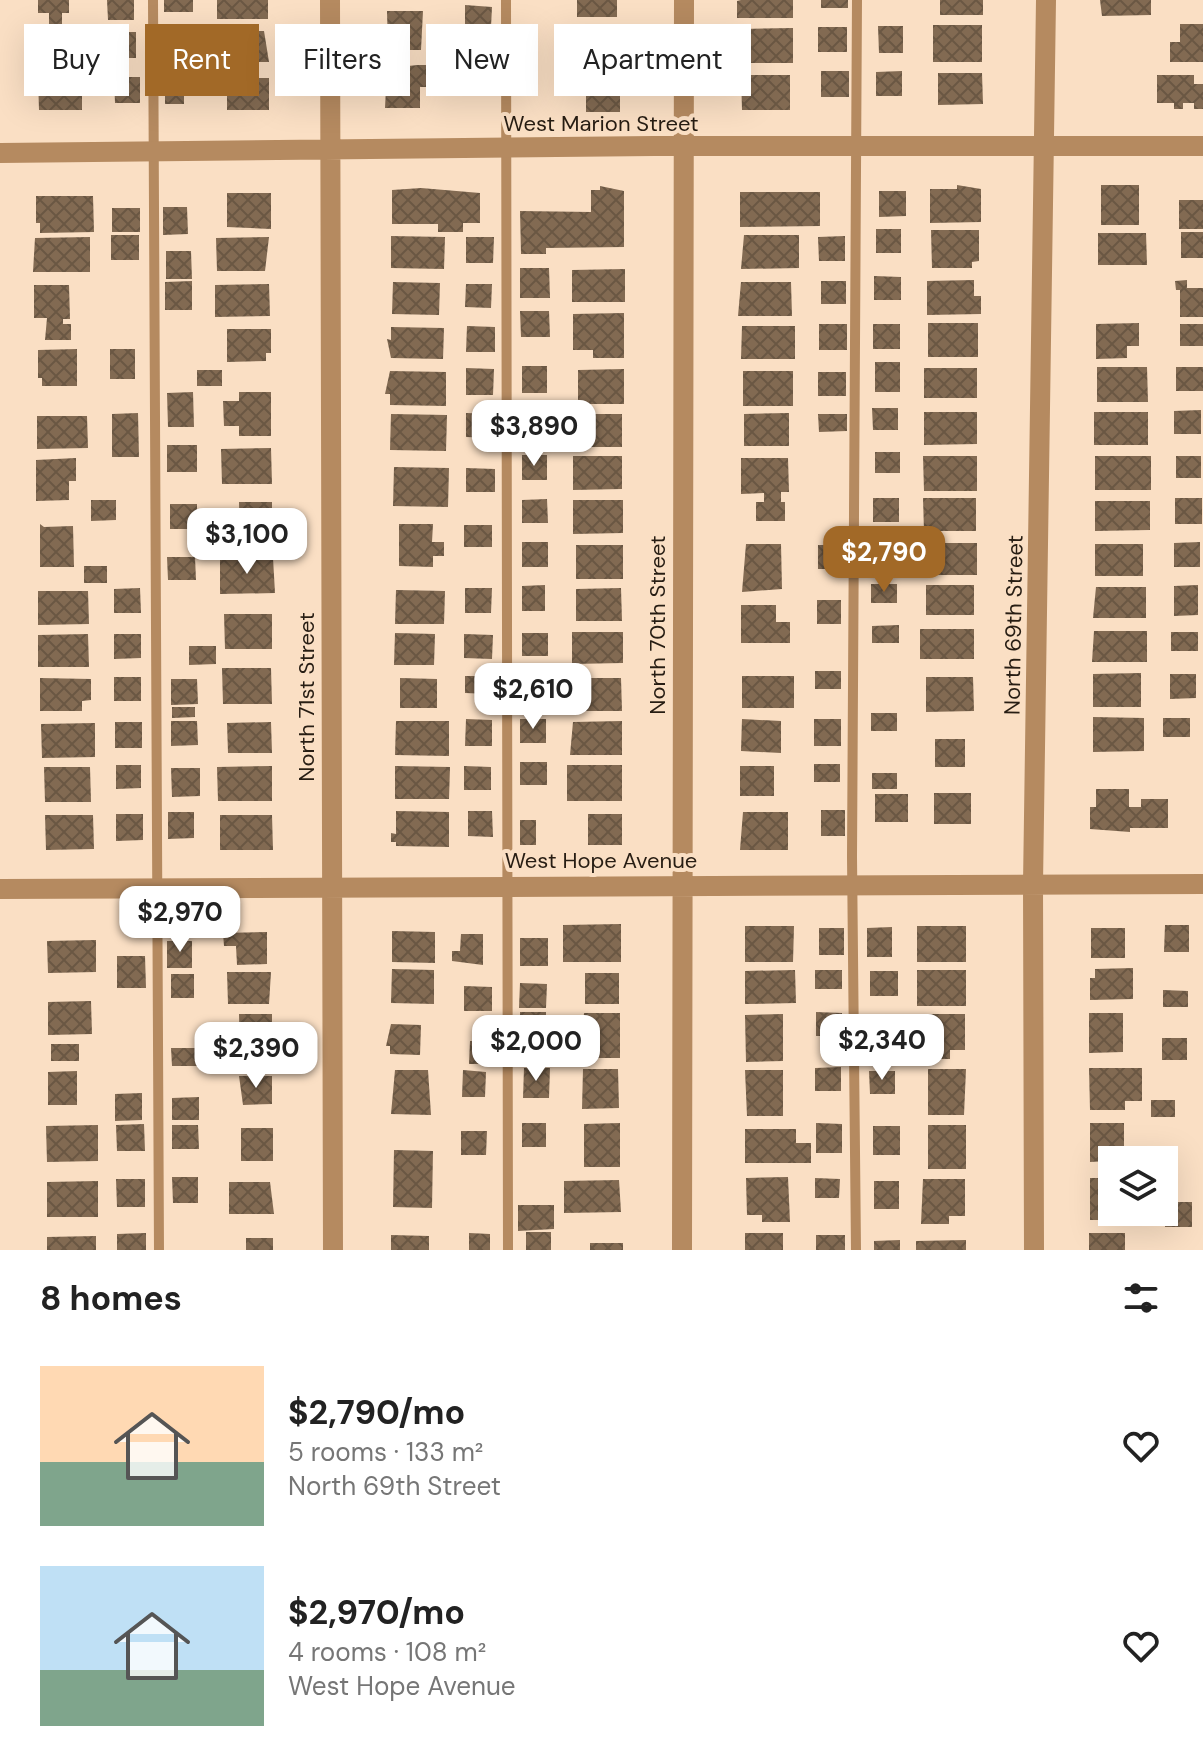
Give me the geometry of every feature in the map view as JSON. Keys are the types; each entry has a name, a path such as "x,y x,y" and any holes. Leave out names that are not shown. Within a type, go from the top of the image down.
{"street":[{"name":"North 71st Street","path":"330,0 333,1250"},
{"name":"North 70th Street","path":"682,1250 684,0"},
{"name":"North 69th Street","path":"1034,1250 1033,884 1046,0"},
{"name":"West Marion Street","path":"0,153 329,152 508,147 1203,146"},
{"name":"West Hope Avenue","path":"0,889 508,884 1203,884"}],"lane":[{"path":"153,0 159,1250"},
{"path":"506,0 508,1250"},
{"path":"856,1250 852,884 857,0"}],"building":[{"path":"38,0 69,0 69,13 62,13 62,24 49,24 49,13 38,13"},
{"path":"107,0 134,0 134,20 108,20"},
{"path":"164,0 193,0 193,12 164,12"},
{"path":"217,0 268,0 268,19 217,19"},
{"path":"577,0 617,0 617,17 577,17"},
{"path":"793,0 793,18 737,18 737,1"},
{"path":"821,0 848,0 848,8 821,8"},
{"path":"940,0 983,0 983,15 940,15"},
{"path":"1100,0 1151,0 1151,15 1102,16"},
{"path":"465,5 492,7 491,24 465,24"},
{"path":"387,11 423,11 421,50 410,50 410,24 387,24"},
{"path":"1180,24 1203,24 1203,62 1170,62 1170,42 1180,42"},
{"path":"933,25 982,25 982,62 933,62"},
{"path":"878,26 903,26 903,53 879,53"},
{"path":"818,27 847,27 847,52 818,52"},
{"path":"793,28 793,63 751,63 751,29"},
{"path":"259,31 264,31 269,62 259,62"},
{"path":"129,32 136,32 136,58 129,58"},
{"path":"426,65 426,87 420,87 420,108 385,108 386,96 410,96 410,66"},
{"path":"821,71 849,71 849,97 821,97"},
{"path":"902,71 902,96 876,96 876,72"},
{"path":"938,73 982,73 983,104 938,105"},
{"path":"751,75 790,75 790,110 742,110 742,96 751,96"},
{"path":"1157,75 1194,75 1194,84 1203,84 1203,109 1194,109 1194,103 1183,103 1183,109 1174,109 1174,103 1157,103"},
{"path":"129,77 140,77 140,103 115,103 115,96 129,96"},
{"path":"259,78 269,78 269,110 227,110 227,96 259,96"},
{"path":"39,96 82,96 82,110 39,110"},
{"path":"165,96 184,96 184,104 165,104"},
{"path":"586,96 620,96 620,112 586,112"},
{"path":"957,185 981,189 981,222 930,223 930,189 957,189"},
{"path":"1101,185 1139,185 1139,225 1101,225"},
{"path":"600,186 624,191 624,247 546,248 546,254 521,254 520,211 591,212 591,190 600,190"},
{"path":"421,188 480,193 480,223 463,223 463,232 438,232 438,224 392,224 392,190"},
{"path":"879,191 906,191 906,216 879,217"},
{"path":"740,192 820,192 820,226 740,227"},
{"path":"227,193 271,193 271,229 227,227"},
{"path":"36,196 93,196 94,232 40,233 40,223 36,223"},
{"path":"1179,200 1203,200 1203,229 1179,229"},
{"path":"163,207 187,207 188,234 163,235"},
{"path":"112,208 140,208 140,232 112,232"},
{"path":"876,229 901,229 901,253 876,253"},
{"path":"931,230 979,230 979,261 972,262 972,268 932,268"},
{"path":"1181,232 1203,232 1203,258 1181,258"},
{"path":"1098,233 1146,233 1147,265 1098,265"},
{"path":"111,235 139,235 139,260 111,260"},
{"path":"744,235 799,235 799,268 741,269"},
{"path":"391,236 445,237 444,269 391,268"},
{"path":"845,236 845,261 819,261 818,237"},
{"path":"90,237 90,272 33,272 35,238"},
{"path":"269,237 265,271 217,271 216,238"},
{"path":"466,237 494,237 493,263 466,263"},
{"path":"166,251 191,251 192,279 166,279"},
{"path":"520,268 549,268 550,298 520,298"},
{"path":"625,269 625,302 572,302 572,270"},
{"path":"874,276 901,277 901,300 874,300"},
{"path":"974,280 974,296 981,296 981,314 927,315 927,281"},
{"path":"1187,280 1187,288 1203,288 1203,317 1180,317 1180,290 1176,290 1175,281"},
{"path":"192,281 192,310 165,310 165,282"},
{"path":"821,281 846,281 846,304 821,304"},
{"path":"393,282 440,283 439,315 392,314"},
{"path":"741,282 791,282 792,316 738,316"},
{"path":"269,284 270,316 215,317 215,285"},
{"path":"466,284 492,284 491,308 465,307"},
{"path":"34,285 69,285 70,319 63,319 63,324 71,324 71,340 45,340 47,318 34,318"},
{"path":"520,311 549,311 550,337 521,337"},
{"path":"624,313 624,358 593,358 593,350 573,350 573,314"},
{"path":"928,323 978,323 978,357 928,357"},
{"path":"1139,323 1139,346 1127,346 1127,358 1096,359 1096,324"},
{"path":"819,324 847,324 847,350 819,350"},
{"path":"873,324 900,324 900,349 873,349"},
{"path":"1180,324 1203,324 1203,346 1180,346"},
{"path":"467,326 495,327 495,352 466,352"},
{"path":"742,326 795,326 795,359 741,359"},
{"path":"391,327 444,328 443,359 391,358 387,339 391,340"},
{"path":"227,329 271,329 271,353 266,353 266,361 227,362"},
{"path":"77,349 77,386 42,386 42,378 38,378 38,350"},
{"path":"110,349 135,349 135,379 110,379"},
{"path":"875,362 900,362 900,392 875,392"},
{"path":"522,366 547,366 547,393 522,393"},
{"path":"1097,367 1147,367 1148,402 1097,402"},
{"path":"1176,367 1203,367 1203,391 1176,391"},
{"path":"466,368 494,369 493,395 466,395"},
{"path":"924,368 977,368 977,398 924,398"},
{"path":"624,369 624,404 578,404 578,370"},
{"path":"197,370 222,370 222,386 197,386"},
{"path":"390,371 446,372 446,406 390,405 390,394 385,394"},
{"path":"743,371 793,371 793,406 743,406"},
{"path":"818,372 846,372 846,396 818,396"},
{"path":"193,392 194,427 168,427 167,393"},
{"path":"239,392 271,392 271,436 239,436 239,426 224,426 223,401 239,401"},
{"path":"872,408 898,408 898,430 873,430"},
{"path":"1201,410 1201,434 1174,434 1174,411"},
{"path":"924,412 977,412 977,444 924,445"},
{"path":"1094,412 1148,412 1148,445 1094,445"},
{"path":"138,413 139,457 112,457 112,414"},
{"path":"466,413 494,414 493,438 466,437"},
{"path":"789,413 789,446 744,446 744,414"},
{"path":"391,414 447,415 446,451 390,450"},
{"path":"574,414 622,414 622,447 575,447"},
{"path":"818,414 847,414 847,431 819,432"},
{"path":"37,416 87,416 88,448 37,449"},
{"path":"167,445 197,445 197,472 167,472"},
{"path":"271,448 272,484 222,484 221,449"},
{"path":"875,452 900,452 900,473 875,473"},
{"path":"522,455 547,455 547,480 522,480"},
{"path":"573,456 622,456 622,489 573,490"},
{"path":"923,456 977,456 977,491 924,491"},
{"path":"1095,456 1151,456 1151,490 1095,490"},
{"path":"1176,456 1201,456 1201,478 1176,478"},
{"path":"76,458 76,481 69,481 69,500 36,501 36,460"},
{"path":"741,458 788,458 789,492 781,492 781,502 785,502 785,521 756,521 756,502 764,502 764,493 741,494"},
{"path":"394,467 449,468 448,507 393,506"},
{"path":"466,468 495,469 495,492 466,492"},
{"path":"873,498 899,498 899,522 873,522"},
{"path":"923,498 976,498 976,531 924,531"},
{"path":"1175,498 1202,498 1202,524 1175,524"},
{"path":"547,499 548,523 522,523 522,500"},
{"path":"91,500 116,500 116,520 91,521"},
{"path":"573,500 623,500 623,533 573,534"},
{"path":"1095,501 1150,501 1150,530 1095,531"},
{"path":"239,502 272,502 272,543 240,543"},
{"path":"170,504 197,504 197,529 170,529"},
{"path":"40,524 44,527 73,526 74,567 40,567"},
{"path":"399,524 433,524 432,542 444,542 444,556 433,556 433,567 399,566"},
{"path":"464,525 492,525 492,547 464,547"},
{"path":"873,541 897,541 897,563 873,563"},
{"path":"522,542 548,542 548,567 522,567"},
{"path":"1200,542 1200,567 1174,567 1174,543"},
{"path":"925,543 977,543 977,575 925,575"},
{"path":"746,544 781,544 782,589 742,592"},
{"path":"1095,544 1143,544 1143,576 1095,576"},
{"path":"576,545 623,545 623,579 576,579"},
{"path":"818,545 842,545 842,569 818,569"},
{"path":"167,557 195,557 196,580 168,580"},
{"path":"220,558 273,558 275,593 220,594"},
{"path":"84,566 107,566 107,583 84,583"},
{"path":"871,584 897,584 897,603 871,603"},
{"path":"545,585 545,611 522,611 522,586"},
{"path":"926,585 974,585 974,615 926,615"},
{"path":"1198,585 1198,615 1174,616 1174,586"},
{"path":"1096,587 1146,587 1146,618 1093,618"},
{"path":"140,588 141,613 114,613 114,589"},
{"path":"465,588 492,588 491,613 465,613"},
{"path":"621,588 622,621 576,621 576,589"},
{"path":"396,590 445,591 444,624 395,624"},
{"path":"38,591 88,591 89,624 38,625"},
{"path":"817,600 841,600 841,624 817,624"},
{"path":"741,605 776,605 776,622 790,622 790,643 741,643"},
{"path":"224,614 272,614 272,649 225,649"},
{"path":"899,625 899,643 872,643 872,626"},
{"path":"920,629 974,629 974,659 920,659"},
{"path":"1094,631 1147,631 1147,662 1092,662"},
{"path":"572,632 623,632 623,663 572,664"},
{"path":"1171,632 1198,632 1198,651 1171,651"},
{"path":"395,633 435,634 434,665 394,665"},
{"path":"522,633 548,633 548,656 522,656"},
{"path":"88,634 89,667 38,667 38,635"},
{"path":"114,634 141,634 141,658 114,659"},
{"path":"464,634 493,635 492,659 464,658"},
{"path":"189,646 216,646 216,664 189,665"},
{"path":"222,668 271,668 272,704 223,704"},
{"path":"815,671 841,671 841,689 815,689"},
{"path":"1141,673 1141,707 1093,707 1093,674"},
{"path":"1170,674 1196,674 1196,698 1170,699"},
{"path":"465,676 491,676 491,694 465,693"},
{"path":"742,676 794,676 794,708 742,708"},
{"path":"114,677 141,677 141,701 114,701"},
{"path":"926,677 973,677 974,711 926,712"},
{"path":"40,678 91,679 91,700 82,701 82,711 40,711"},
{"path":"400,678 437,679 437,708 400,708"},
{"path":"566,678 621,678 622,711 566,711"},
{"path":"171,679 197,679 198,704 171,705"},
{"path":"519,679 546,679 546,701 520,701"},
{"path":"172,707 195,707 195,717 172,718"},
{"path":"871,713 897,713 897,731 871,731"},
{"path":"1093,717 1144,718 1144,751 1093,752"},
{"path":"1163,718 1190,718 1190,737 1163,737"},
{"path":"466,719 492,720 492,746 465,746"},
{"path":"520,719 546,719 546,743 520,743"},
{"path":"742,719 781,721 781,753 741,751"},
{"path":"814,719 841,719 841,746 814,746"},
{"path":"171,721 197,721 198,745 171,746"},
{"path":"396,721 449,721 449,756 395,755"},
{"path":"622,721 622,755 570,755 573,722"},
{"path":"115,722 142,722 142,748 115,748"},
{"path":"271,722 272,753 228,753 227,723"},
{"path":"95,723 95,757 42,758 41,724"},
{"path":"935,739 965,739 965,767 935,767"},
{"path":"520,762 547,762 547,785 520,785"},
{"path":"814,764 840,764 840,782 814,782"},
{"path":"116,765 141,765 141,788 116,789"},
{"path":"567,765 622,765 622,801 567,801"},
{"path":"272,766 272,801 218,801 217,767"},
{"path":"395,766 450,767 449,799 395,799"},
{"path":"464,766 491,767 491,790 464,790"},
{"path":"740,766 774,766 774,796 740,796"},
{"path":"44,767 90,767 91,802 45,802"},
{"path":"171,768 200,768 200,796 172,797"},
{"path":"872,773 897,773 897,789 872,789"},
{"path":"1096,789 1129,789 1129,807 1141,807 1141,799 1168,799 1168,828 1130,828 1130,832 1090,829 1090,807 1096,807"},
{"path":"934,793 971,793 971,824 934,824"},
{"path":"875,794 908,794 908,822 875,822"},
{"path":"821,810 845,810 845,836 821,836"},
{"path":"396,811 449,812 449,847 396,846 396,842 391,842 391,833 396,834"},
{"path":"468,811 492,811 493,837 468,836"},
{"path":"168,812 194,812 194,838 168,839"},
{"path":"743,812 788,812 788,850 740,850"},
{"path":"116,814 143,814 143,840 116,841"},
{"path":"588,814 622,814 622,845 588,845"},
{"path":"45,815 93,815 94,849 46,850"},
{"path":"220,815 272,815 273,850 220,850"},
{"path":"520,820 536,820 536,845 520,845"},
{"path":"621,924 621,962 563,962 563,925"},
{"path":"1165,925 1189,925 1189,952 1164,952"},
{"path":"745,926 794,926 793,962 745,962"},
{"path":"917,926 966,926 966,962 917,962"},
{"path":"892,927 892,957 867,957 867,928"},
{"path":"819,928 844,928 844,955 819,955"},
{"path":"1091,928 1125,928 1125,958 1091,958"},
{"path":"392,931 435,932 435,963 392,962"},
{"path":"267,932 267,964 237,965 236,946 224,946 223,933"},
{"path":"461,934 483,934 483,965 452,961 452,951 460,951"},
{"path":"520,938 548,938 548,966 520,966"},
{"path":"96,940 96,972 48,973 47,941"},
{"path":"167,941 192,941 192,968 167,968"},
{"path":"117,956 145,956 146,988 117,988"},
{"path":"1133,968 1133,999 1090,1000 1090,978 1095,978 1095,969"},
{"path":"392,969 434,970 434,1004 391,1003"},
{"path":"795,970 796,1003 745,1004 745,971"},
{"path":"815,970 842,970 842,989 815,989"},
{"path":"917,970 966,970 966,1006 917,1006"},
{"path":"870,971 898,971 898,996 870,996"},
{"path":"227,972 271,972 269,1004 228,1004"},
{"path":"585,973 619,973 619,1004 585,1004"},
{"path":"171,974 194,974 194,998 171,998"},
{"path":"520,983 547,984 546,1008 519,1008"},
{"path":"464,986 492,987 492,1011 464,1011"},
{"path":"1163,990 1188,991 1188,1007 1163,1007"},
{"path":"91,1001 92,1034 48,1035 48,1002"},
{"path":"520,1012 546,1012 546,1036 520,1036"},
{"path":"816,1012 842,1013 842,1036 816,1036"},
{"path":"584,1013 620,1013 620,1058 580,1058"},
{"path":"1089,1013 1123,1013 1123,1052 1089,1053"},
{"path":"239,1014 272,1014 272,1058 240,1058"},
{"path":"783,1014 783,1061 746,1062 745,1015"},
{"path":"869,1014 896,1014 896,1038 869,1038"},
{"path":"919,1014 965,1014 965,1050 950,1050 950,1059 919,1059"},
{"path":"391,1024 421,1025 420,1055 390,1054 390,1046 386,1046"},
{"path":"1162,1038 1187,1038 1187,1060 1162,1060"},
{"path":"470,1041 491,1041 491,1064 469,1064"},
{"path":"51,1044 79,1044 79,1061 51,1061"},
{"path":"171,1048 198,1048 198,1066 172,1066"},
{"path":"841,1067 841,1091 815,1091 815,1068"},
{"path":"524,1068 550,1068 549,1098 523,1098"},
{"path":"1089,1068 1142,1068 1142,1101 1125,1101 1125,1110 1090,1110"},
{"path":"583,1069 618,1069 619,1108 582,1109"},
{"path":"928,1069 966,1069 964,1115 928,1115"},
{"path":"395,1070 428,1070 431,1115 391,1114"},
{"path":"463,1070 486,1072 485,1097 462,1097"},
{"path":"745,1070 783,1070 783,1116 747,1116"},
{"path":"77,1071 77,1105 48,1105 48,1072"},
{"path":"869,1071 895,1071 895,1094 870,1094"},
{"path":"239,1076 272,1076 272,1104 243,1105"},
{"path":"142,1093 142,1120 115,1121 115,1094"},
{"path":"199,1097 199,1120 172,1120 172,1098"},
{"path":"1151,1100 1175,1100 1175,1117 1151,1117"},
{"path":"522,1123 546,1123 546,1147 522,1147"},
{"path":"620,1123 620,1167 584,1167 584,1124"},
{"path":"816,1123 842,1124 842,1153 816,1153"},
{"path":"1090,1123 1124,1123 1124,1146 1098,1146 1098,1162 1090,1162"},
{"path":"144,1124 145,1151 117,1151 116,1125"},
{"path":"98,1125 98,1161 47,1162 46,1126"},
{"path":"172,1125 198,1125 199,1149 172,1149"},
{"path":"928,1125 966,1125 966,1169 928,1169"},
{"path":"873,1126 900,1126 900,1155 873,1155"},
{"path":"241,1128 273,1128 273,1161 241,1161"},
{"path":"745,1129 796,1129 796,1143 811,1143 811,1163 745,1163"},
{"path":"461,1131 487,1131 486,1155 461,1155"},
{"path":"394,1150 433,1151 432,1208 393,1207"},
{"path":"172,1177 198,1177 198,1203 173,1203"},
{"path":"788,1177 790,1222 762,1222 762,1215 747,1215 746,1178"},
{"path":"815,1178 840,1179 839,1198 815,1198"},
{"path":"1090,1178 1098,1178 1098,1220 1090,1220"},
{"path":"116,1179 145,1179 145,1207 117,1207"},
{"path":"923,1179 965,1179 965,1216 949,1216 949,1224 921,1224"},
{"path":"619,1180 621,1212 564,1213 564,1181"},
{"path":"98,1181 98,1217 47,1217 47,1182"},
{"path":"874,1181 899,1181 899,1209 874,1209"},
{"path":"229,1182 270,1182 274,1214 229,1214"},
{"path":"1178,1202 1192,1202 1192,1227 1165,1227 1178,1226"},
{"path":"518,1205 554,1205 554,1229 518,1231"},
{"path":"526,1232 551,1232 551,1250 526,1250"},
{"path":"146,1233 146,1250 117,1250 117,1234"},
{"path":"469,1233 490,1234 490,1250 469,1250"},
{"path":"745,1233 783,1233 783,1250 745,1250"},
{"path":"1089,1233 1125,1233 1125,1250 1089,1250"},
{"path":"391,1235 429,1236 429,1250 391,1250"},
{"path":"816,1235 845,1235 845,1250 816,1250"},
{"path":"96,1236 96,1250 47,1250 47,1237"},
{"path":"246,1238 273,1238 273,1250 246,1250"},
{"path":"900,1240 900,1250 874,1250 874,1241"},
{"path":"966,1240 966,1250 916,1250 916,1241"},
{"path":"590,1243 623,1243 623,1250 590,1250"}]}
